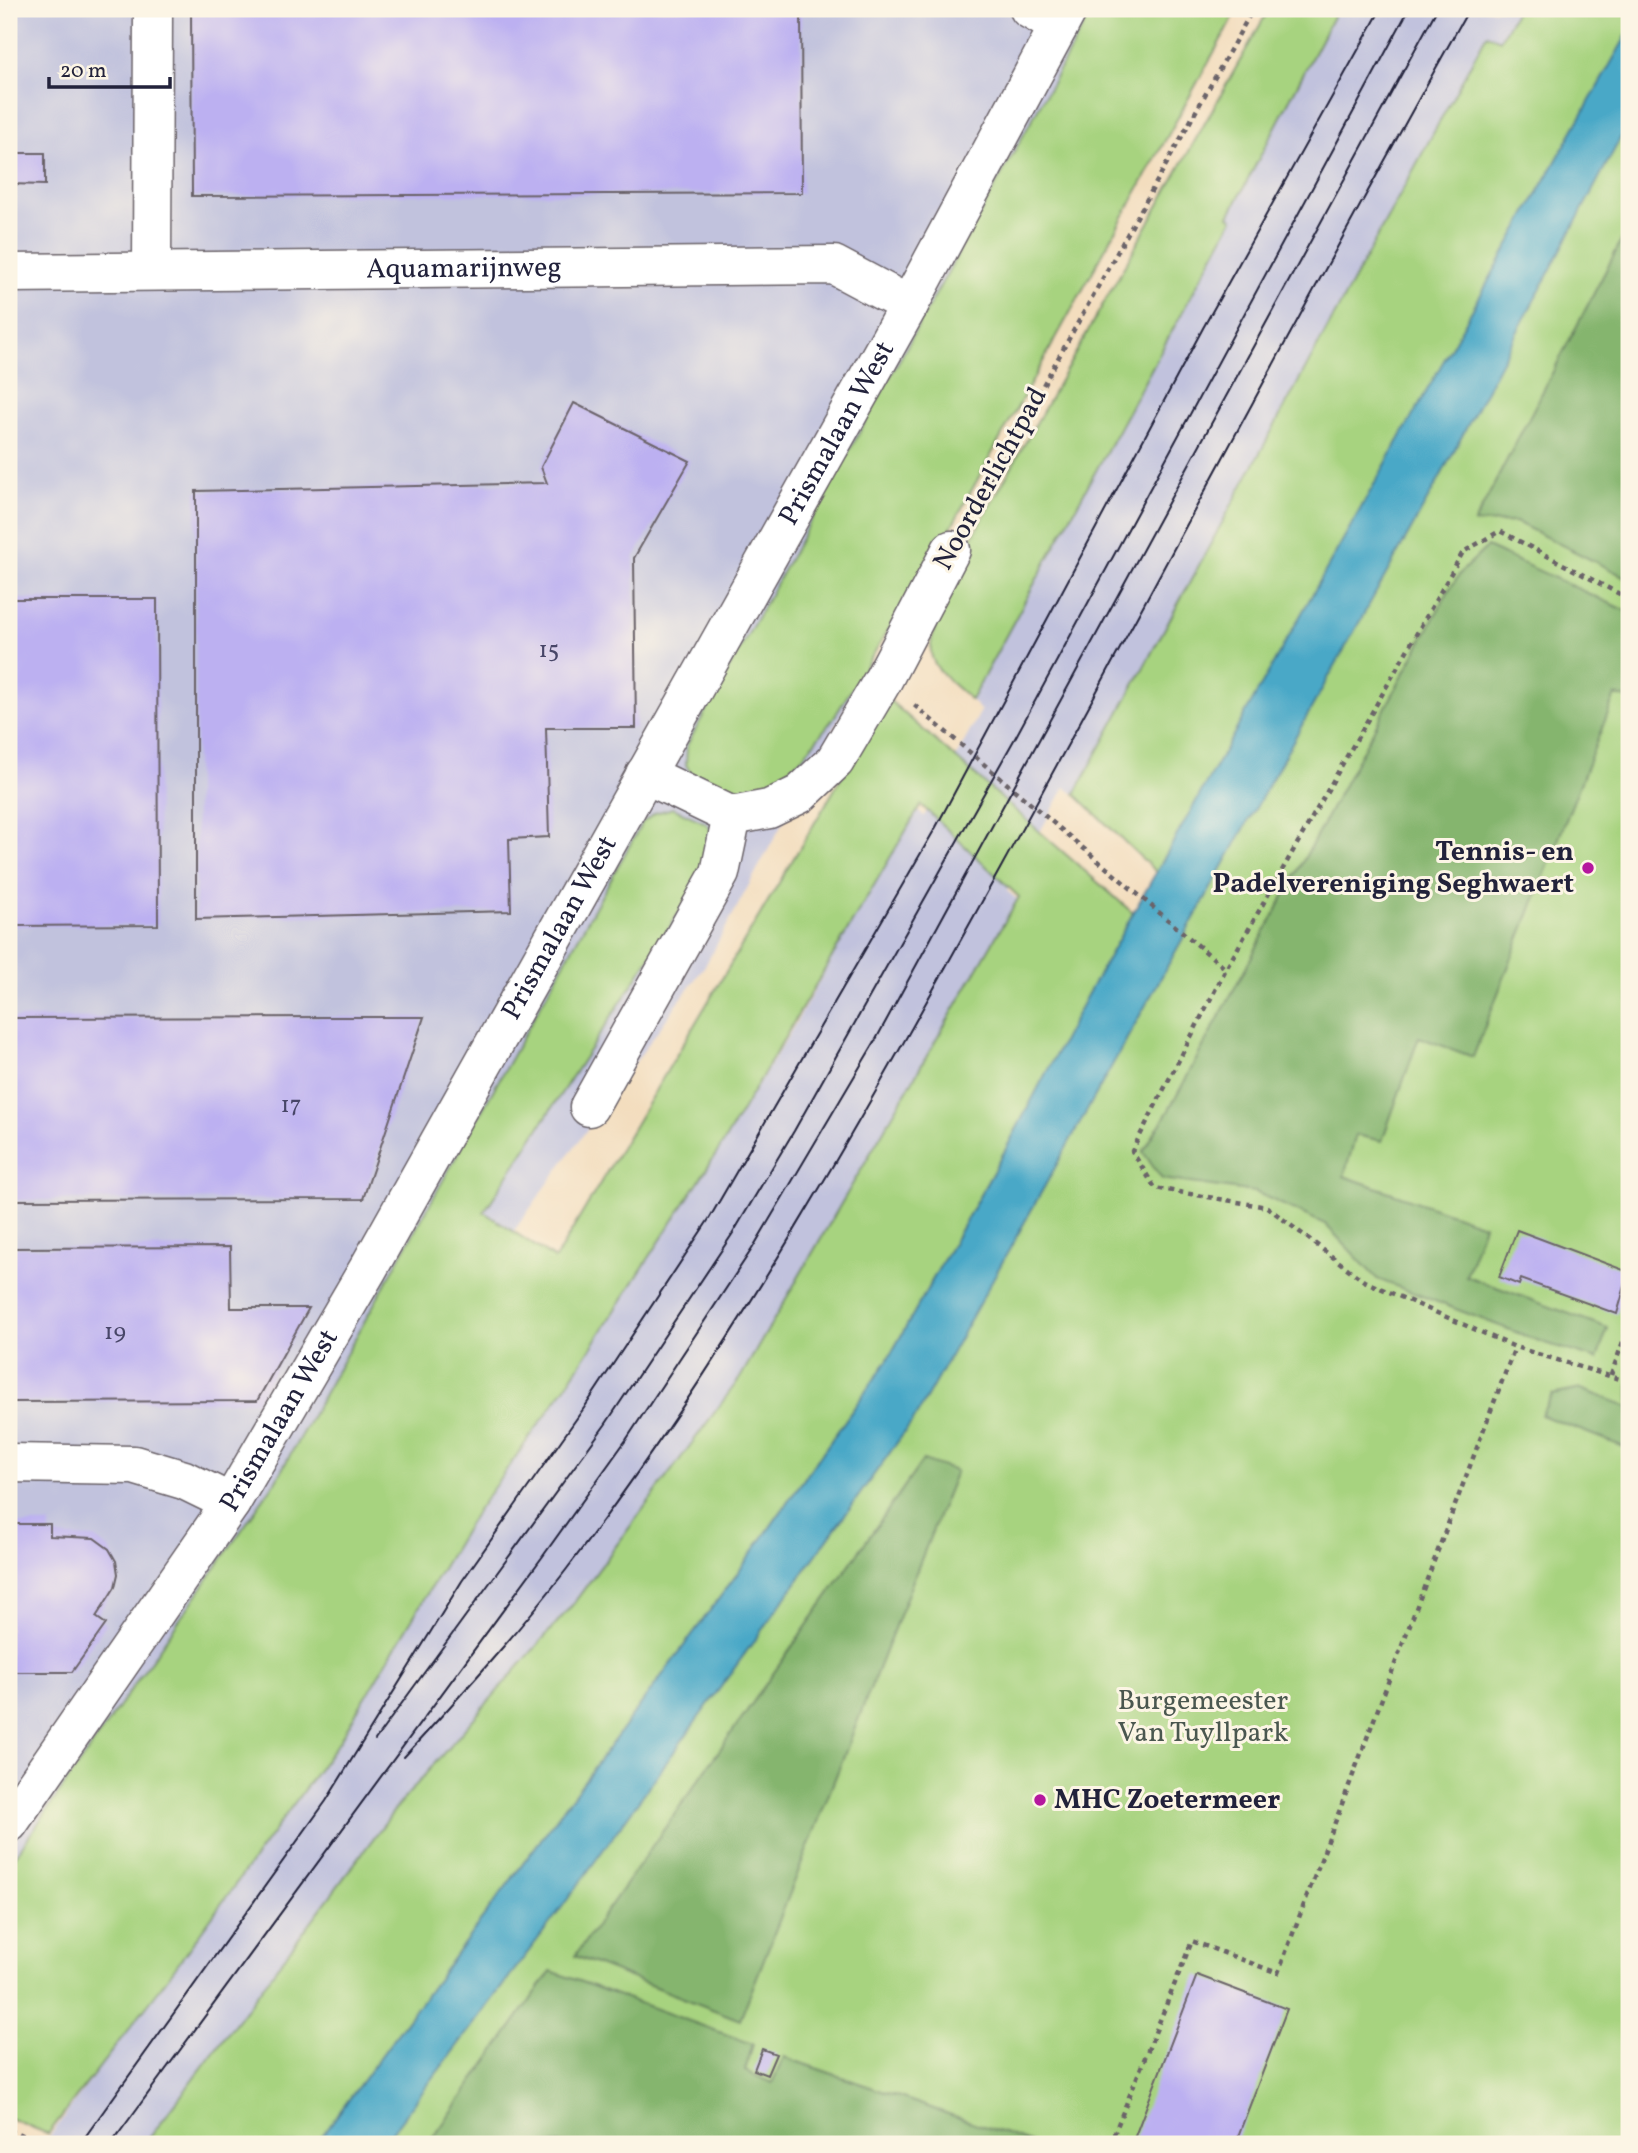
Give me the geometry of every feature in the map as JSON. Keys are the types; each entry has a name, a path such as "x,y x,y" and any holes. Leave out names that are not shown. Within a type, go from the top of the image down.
{"street":[{"path":"152,271 153,9"},
{"name":"Prismalaan West","path":"9,1823 231,1503 368,1269 909,305 1052,14"},
{"name":"Aquamarijnweg","path":"9,272 834,265 909,305"},
{"name":"Noorderlichtpad","path":"732,816 769,809 800,793 835,761 883,680 951,550"},
{"path":"589,1107 720,873 732,816 645,774"},
{"path":"9,1463 134,1465 184,1480 231,1503"}],"path":[{"name":"Noorderlichtpad","path":"951,550 1253,9"},
{"path":"1629,598 1500,531 1463,552 1226,969 1132,1151 1154,1188 1267,1207 1364,1281 1512,1346 1629,1382"},
{"path":"883,680 1226,969"},
{"path":"1611,1375 1629,1325"},
{"path":"1110,2144 1192,1941 1278,1973 1512,1346"},
{"path":"9,2129 40,2144"}],"shaded area":[{"path":"9,9 1225,9 706,964 125,1771 9,1916"},
{"path":"1337,9 1517,9 1500,40 1487,35 1075,794 1065,787 1007,891 1017,899 740,1379 573,1604 396,1809 145,2144 44,2144 340,1740 474,1515 565,1388 722,1145 797,1021 916,810 924,816 981,711 971,700 1233,220 1228,216"}],"green space":[{"path":"1093,9 1238,9 942,544 833,719 802,758 777,780 751,796 729,797 693,777 686,765 687,745"},
{"path":"1269,9 1337,9 1229,216 1233,219 971,700 938,669 933,660 932,639 944,608 935,603"},
{"name":"Burgemeester Van Tuyllpark","path":"1517,9 1629,9 1629,2144 364,2144 908,1397 1386,466 1157,873 1075,794 1487,34 1500,40"},
{"path":"1629,226 1629,579 1516,522 1474,523"},
{"path":"1487,547 1629,612 1629,699 1615,695 1473,1057 1419,1037 1382,1141 1356,1135 1344,1176 1484,1225 1466,1276 1608,1328 1597,1359 1539,1341 1377,1279 1325,1224 1255,1192 1162,1179 1143,1152 1169,1110 1450,588 1462,571"},
{"path":"888,699 1133,913 1007,1147 887,1361 740,1570 316,2144 145,2144 396,1808 573,1604 740,1378 1019,897 921,805 722,1145 565,1388 474,1515 340,1740 161,1987 48,2134 9,2118 9,1865 275,1482 642,823 655,813 673,808 706,823 715,835 714,859 484,1212 555,1259 833,792 879,704"},
{"path":"1581,1389 1629,1407 1629,1449 1541,1415 1552,1395"},
{"path":"923,1460 956,1471 740,2020 575,1956"},
{"path":"551,1971 753,2044 745,2071 772,2083 784,2057 1035,2144 429,2144"}],"water":[{"path":"1629,31 1629,122 1437,483 917,1415 557,1914 383,2144 316,2144 740,1570 887,1361 1007,1147 1086,997"}],"building":[{"path":"191,9 801,9 802,193 192,196"},
{"path":"9,153 45,153 45,185 9,184"},
{"path":"574,403 690,461 634,558 636,728 546,728 549,837 509,839 511,911 196,919 196,491 547,483 541,467"},
{"path":"9,454 12,454 13,599 157,599 158,925 9,926"},
{"path":"424,1017 363,1199 9,1200 9,1018"},
{"path":"1517,1230 1629,1272 1617,1314 1521,1279 1519,1285 1499,1277"},
{"path":"230,1247 231,1308 309,1308 257,1401 9,1402 9,1248"},
{"path":"9,1524 50,1524 50,1536 94,1538 109,1549 116,1561 118,1574 115,1587 96,1617 106,1624 72,1672 9,1672"},
{"path":"1197,1975 1287,2009 1235,2144 1132,2144"},
{"path":"762,2049 776,2054 767,2075 754,2070"}],"tram line":[{"path":"80,2144 326,1801 462,1581 584,1408 709,1219 936,827 1203,328 1381,9"},
{"path":"375,1740 605,1425 733,1233 794,1131 1014,740 1409,9"},
{"path":"111,2144 543,1556 626,1440 752,1249 874,1043 1437,9"},
{"path":"404,1757 508,1642 566,1570 686,1402 796,1227 849,1139 1000,869 1469,9"}],"place":[{"name":"Tennis- en Padelvereniging Seghwaert","path":"1588,868"},
{"name":"MHC Zoetermeer","path":"1040,1800"}]}
